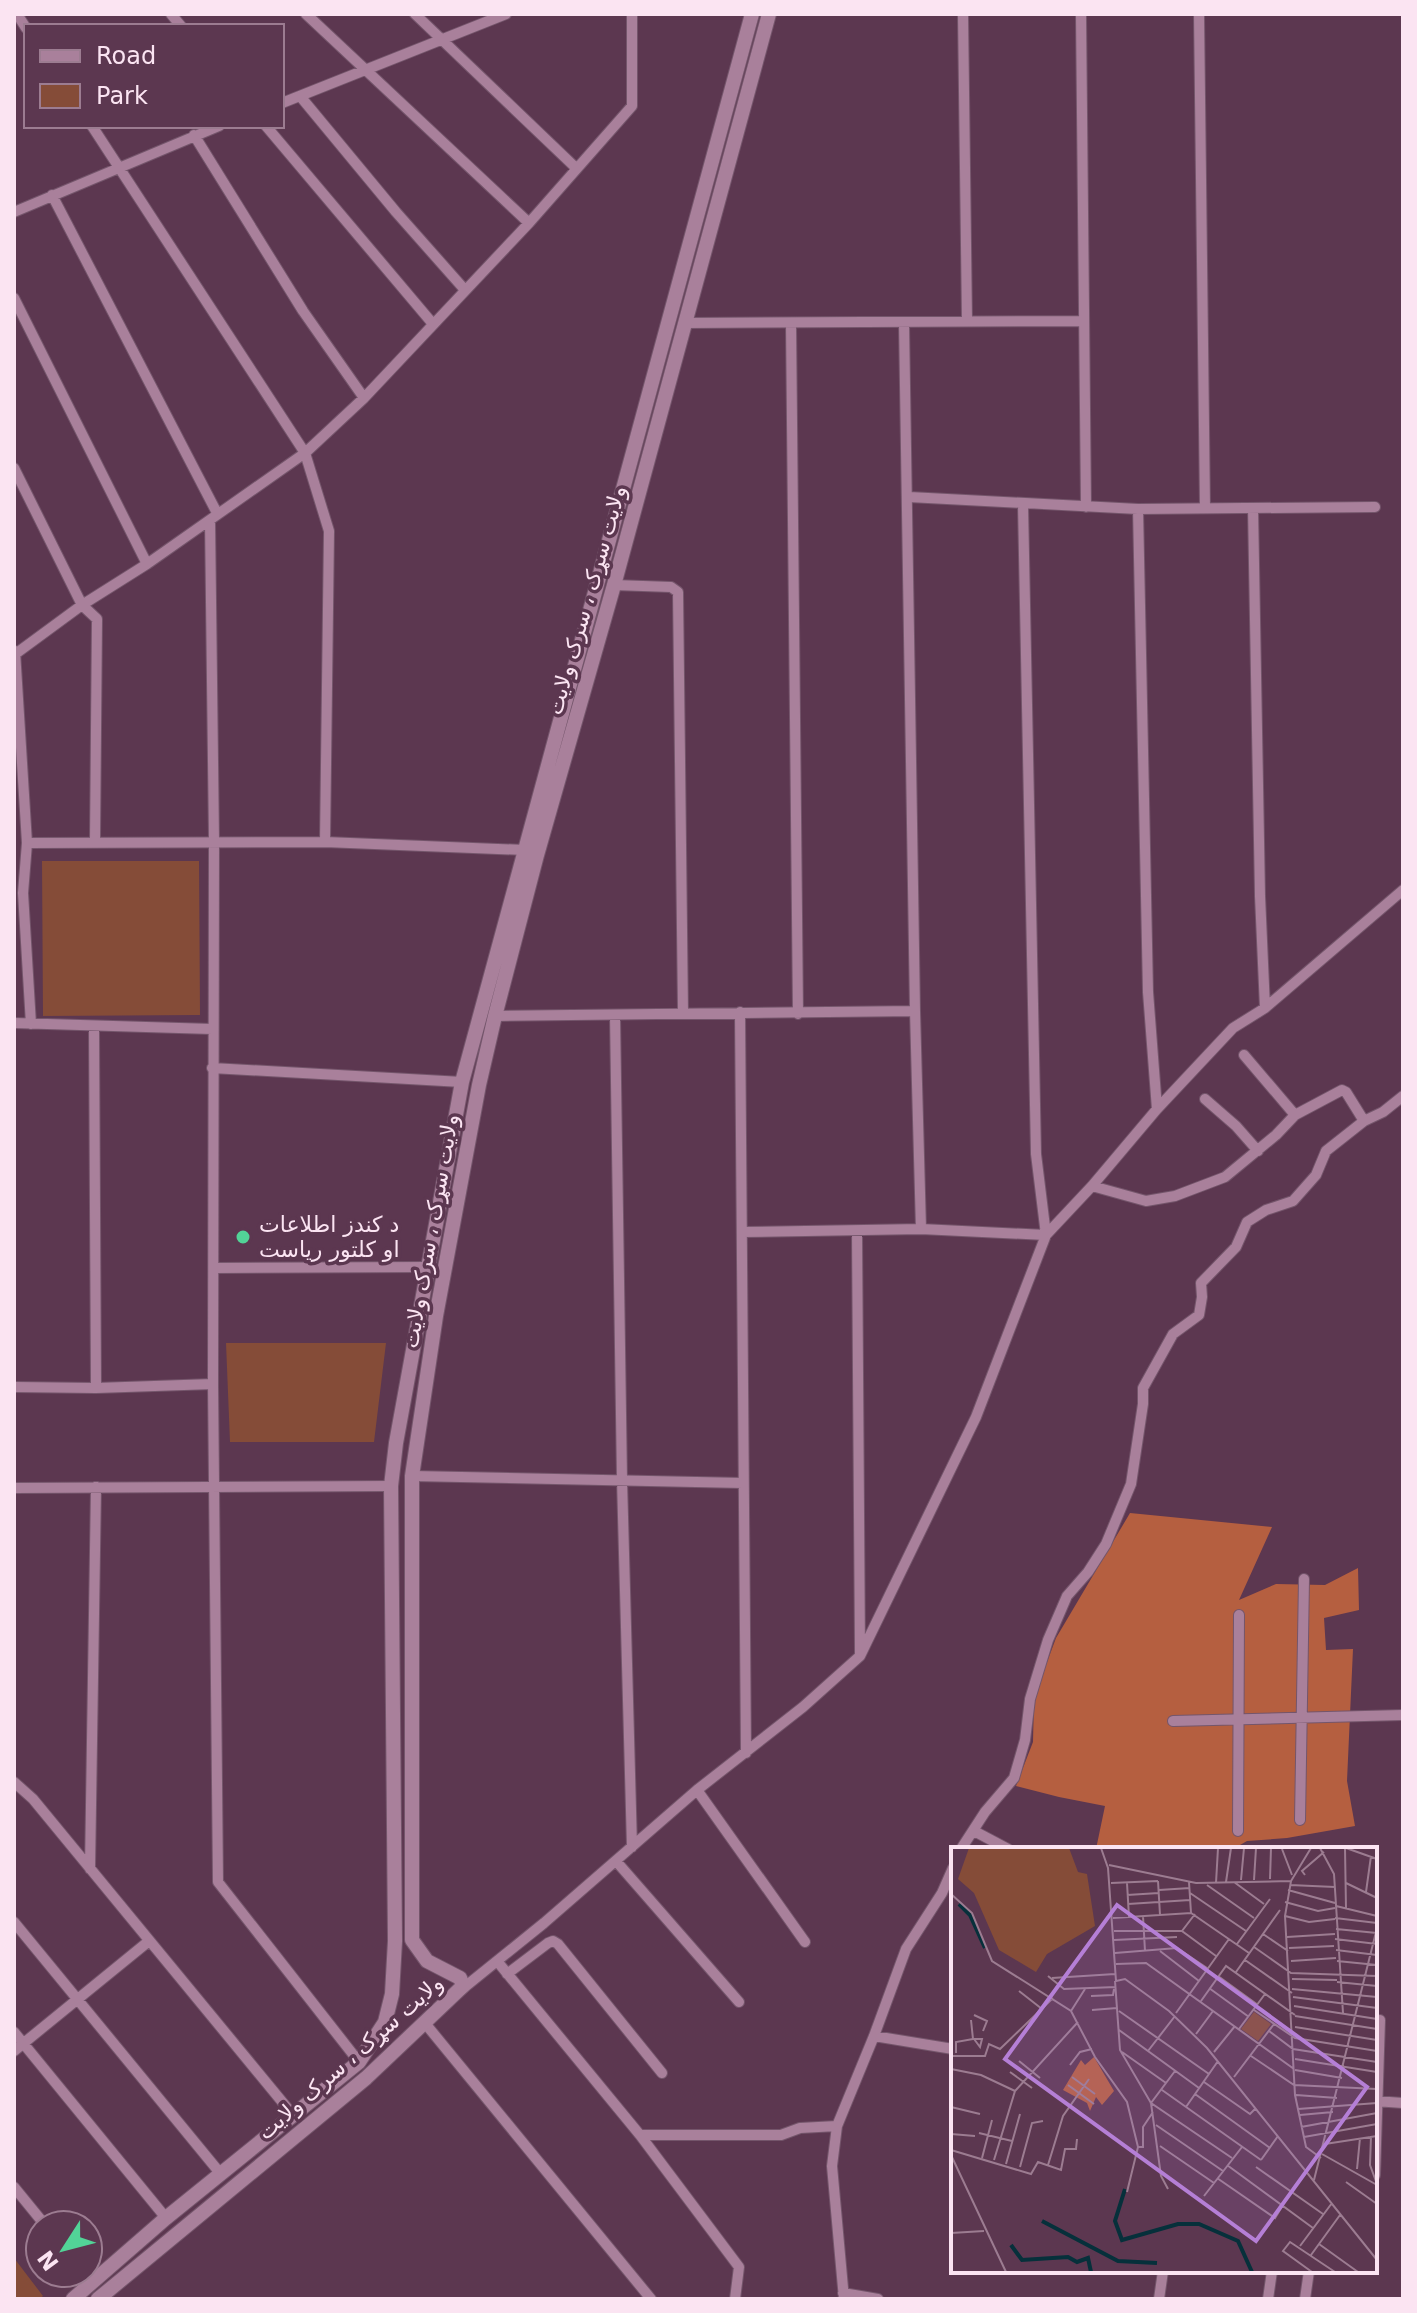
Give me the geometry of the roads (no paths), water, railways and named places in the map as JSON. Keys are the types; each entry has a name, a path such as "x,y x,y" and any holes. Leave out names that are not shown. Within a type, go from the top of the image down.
{"main road":[{"name":"ولایت سړک ، سرک ولایت","path":"104,2266 359,2062 385,2022 392,1994 395,1941 391,1486 427,1267 462,1082 752,14"},
{"name":"ولایت سړک ، سرک ولایت","path":"98,2299 366,2078 463,1986 460,1978 427,1961 412,1940 412,1476 436,1316 495,1016 769,14"},
{"path":"395,1941 412,1940"}],"street":[{"path":"306,14 529,223"},
{"path":"415,14 576,168"},
{"path":"284,102 439,38 506,14"},
{"path":"31,1024 18,893 27,843 19,784 15,653 305,453 364,398 529,223 632,106 632,14"},
{"path":"963,14 967,321"},
{"path":"1081,14 1086,507"},
{"path":"1199,14 1205,508"},
{"path":"300,96 465,290"},
{"path":"93,128 305,453 329,531 325,842"},
{"path":"14,212 213,128"},
{"path":"268,128 433,324"},
{"path":"194,135 303,311 364,398"},
{"path":"52,195 213,517 213,1384 218,1882 359,2062"},
{"path":"14,298 147,564"},
{"path":"685,323 1083,321"},
{"path":"791,323 798,1014"},
{"path":"904,323 921,1229"},
{"path":"14,468 82,605 97,619 95,841"},
{"path":"909,497 1138,509 1375,507"},
{"path":"1023,505 1036,1154 1046,1235"},
{"path":"1253,508 1265,1008"},
{"path":"1138,509 1148,992 1157,1109"},
{"path":"614,585 671,587 678,592 683,1013"},
{"path":"27,843 325,842 525,850"},
{"path":"461,1990 860,1656 976,1417 1046,1235 1233,1028 1265,1008 1403,890"},
{"path":"495,1016 915,1011"},
{"path":"740,1012 746,1753"},
{"path":"615,1015 622,1480 632,1847"},
{"path":"14,1023 212,1029"},
{"path":"94,1026 96,1388"},
{"path":"1244,1055 1295,1115"},
{"path":"212,1068 462,1082"},
{"path":"1092,1186 1146,1201 1175,1196 1225,1177 1258,1151 1295,1115 1342,1090 1364,1121"},
{"path":"962,1847 985,1812 1014,1778 1025,1740 1030,1699 1048,1640 1067,1596 1088,1572 1106,1544 1131,1484 1143,1388 1173,1334 1199,1315 1201,1283 1236,1247 1247,1222 1266,1210 1293,1201 1316,1175 1326,1151 1403,1096"},
{"path":"1205,1099 1236,1126 1258,1151"},
{"path":"742,1232 921,1229 1046,1235"},
{"path":"857,1231 860,1656"},
{"path":"214,1268 427,1267"},
{"path":"14,1387 213,1384"},
{"path":"412,1476 743,1483"},
{"path":"14,1488 391,1486"},
{"path":"90,1869 96,1487"},
{"path":"1300,1820 1304,1579"},
{"path":"1238,1831 1239,1615"},
{"path":"1173,1721 1403,1715"},
{"path":"14,1782 33,1799 293,2115"},
{"path":"697,1790 805,1942"},
{"path":"974,1831 1004,1847"},
{"path":"616,1861 739,2002"},
{"path":"878,2299 843,2296 832,2166 837,2126 906,1949 942,1893 951,1873"},
{"path":"14,1922 220,2173"},
{"path":"19,2048 149,1941"},
{"path":"507,1974 553,1941 662,2073"},
{"path":"497,1961 640,2135 739,2267 735,2299"},
{"path":"1380,2020 1377,2101 1403,2103"},
{"path":"424,2022 651,2299"},
{"path":"14,2032 19,2048 166,2218"},
{"path":"874,2036 951,2049"},
{"path":"640,2135 781,2135 800,2128 837,2126"},
{"path":"15,2190 31,2209"},
{"path":"1159,2299 1163,2273"},
{"path":"1268,2299 1272,2273"},
{"path":"1305,2299 1309,2273"}],"place":[{"name":"د کندز اطلاعات او کلتور ریاست","path":"243,1237"}]}
